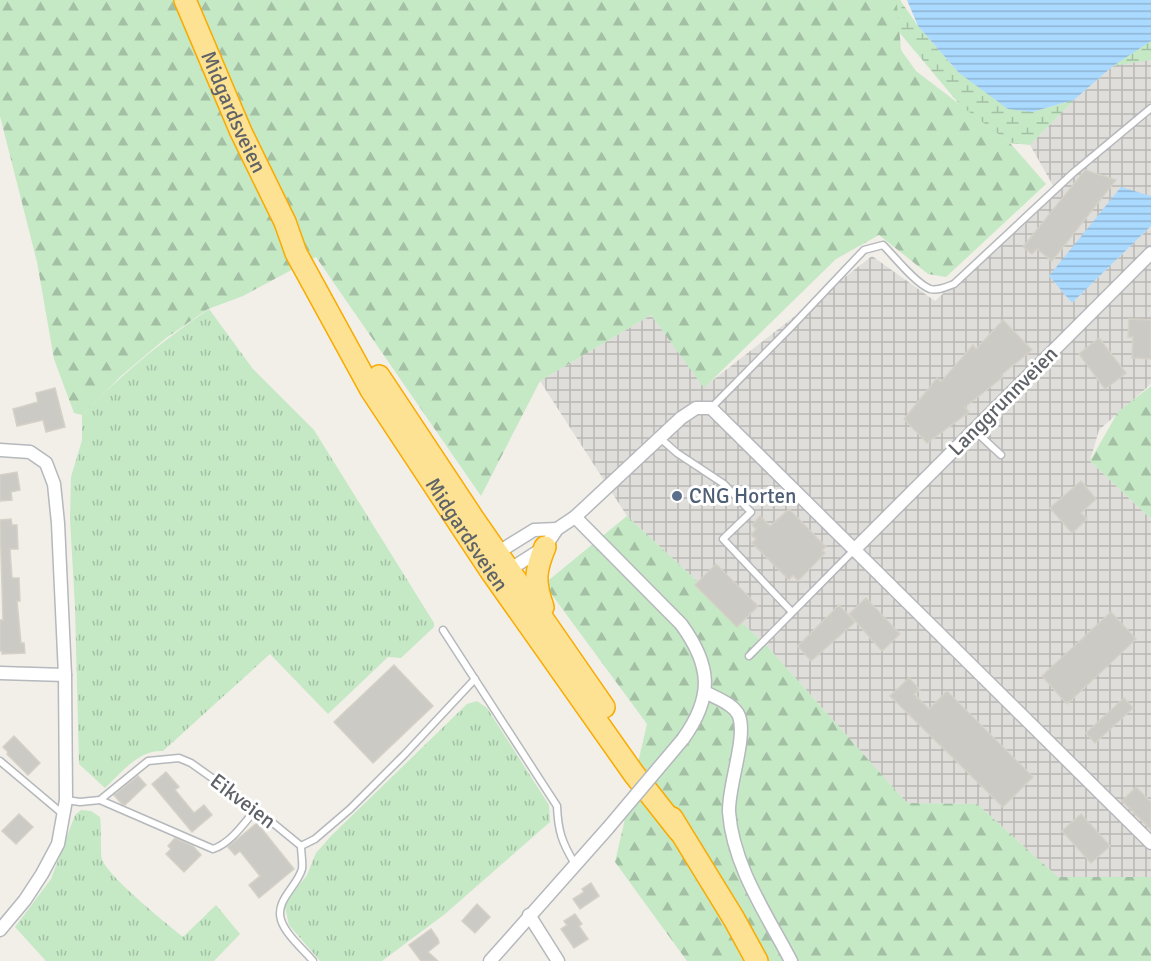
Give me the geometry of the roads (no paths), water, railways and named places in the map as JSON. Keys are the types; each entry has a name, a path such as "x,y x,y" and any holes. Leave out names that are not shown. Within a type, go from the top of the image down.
{"highway":[{"name":"Midgardsveien","path":"185,0 241,132 285,222 296,253 371,390 499,564 552,630 642,766 757,961"},
{"path":"545,547 539,562 536,581 537,591 552,630"},
{"name":"Midgardsveien","path":"499,564 634,774 679,831"}],"street":[{"name":"Langgrunnveien","path":"855,549 1151,254"},
{"path":"499,564 545,547 557,529 575,517 681,418 696,408 711,408 1151,843"},
{"path":"0,450 30,452 46,463 54,484 65,675 66,800 65,816 58,844 25,900 0,930"},
{"path":"490,961 683,739 700,710 705,692 702,662 695,643 681,624 575,517"},
{"path":"499,564 534,530 557,529"},
{"path":"0,673 65,675"},
{"path":"705,692 730,706 739,715 740,731 731,782 729,811 733,839 746,875 791,961"},
{"path":"529,915 558,961"}],"lane":[{"path":"711,408 864,250 883,245 920,282 931,289 943,289 954,284 1073,173 1151,108"},
{"path":"974,430 1001,455"},
{"path":"660,438 677,453 724,484 751,512 723,539 792,612"},
{"name":"Langgrunnveien","path":"749,656 855,549"},
{"path":"443,630 557,806 562,844 574,864"},
{"path":"314,961 288,932 281,920 284,898 297,880 302,867 301,846 315,839 350,809 475,680"},
{"name":"Eikveien","path":"100,800 148,760 179,758 191,762 256,809 301,846"},
{"path":"0,761 65,816"},
{"path":"66,800 100,800 213,849 235,834 256,809"}],"water":[{"path":"907,0 1151,0 1151,41 1113,66 1074,100 1032,112 1008,109 959,73 918,26"},
{"path":"1121,187 1151,196 1151,226 1072,303 1049,276"}],"place":[{"name":"CNG Horten","path":"677,496"}]}
